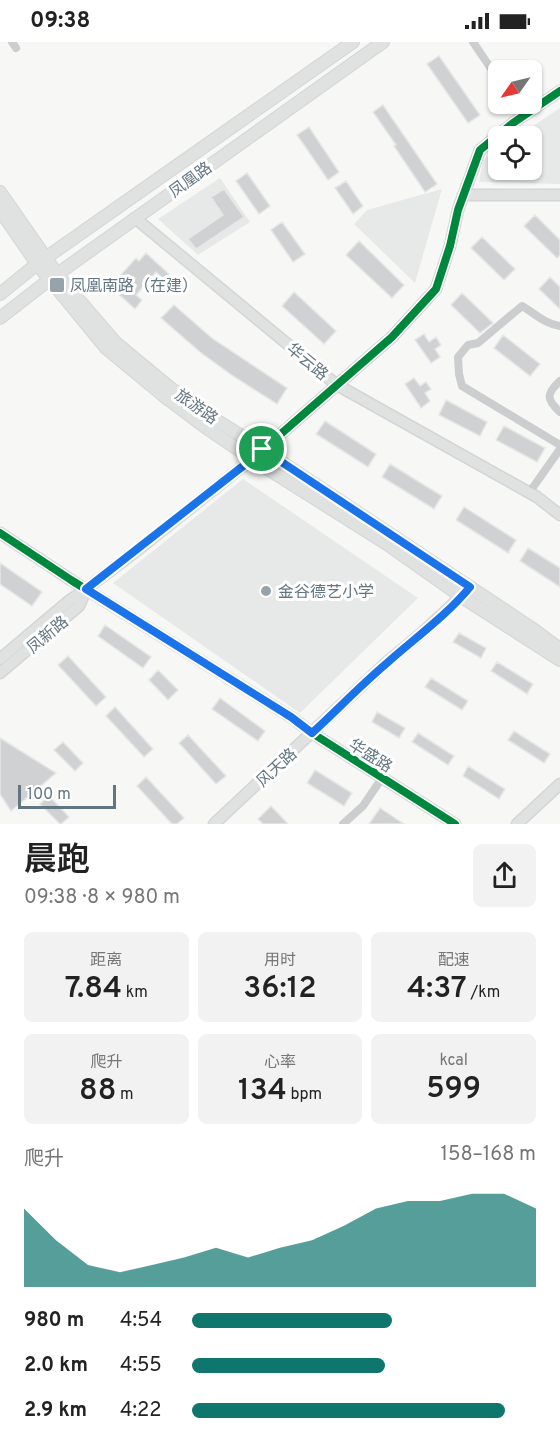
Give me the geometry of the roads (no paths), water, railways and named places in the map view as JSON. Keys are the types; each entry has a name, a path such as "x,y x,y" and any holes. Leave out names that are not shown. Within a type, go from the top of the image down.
{"main road":[{"name":"凤凰路","path":"0,294 42,261 353,42"},
{"name":"凤凰路","path":"0,318 53,277 383,42"},
{"name":"旅游路","path":"0,192 42,261 106,348 169,400 252,459 466,592 530,627 560,649"},
{"name":"旅游路","path":"0,210 42,261"},
{"name":"旅游路","path":"53,277 116,342 169,387 262,449 560,660"}],"street":[{"path":"473,42 488,64"},
{"path":"0,659 70,600 252,459 392,337 436,289 450,246 458,210 480,150 513,123 560,91"},
{"path":"463,195 560,195"},
{"name":"华云路","path":"135,218 337,385 529,493 560,515"},
{"path":"529,493 560,447 462,386 458,357 468,345 478,343 522,306 540,319 560,326"},
{"path":"560,381 550,390 549,398 560,412"},
{"name":"华盛路","path":"0,533 455,824"},
{"name":"凤新路","path":"0,673 79,606 86,589"},
{"name":"风天路","path":"214,824 387,662 466,592"},
{"path":"343,824 363,806 382,778"},
{"path":"517,824 560,784"}],"place":[{"name":"凤凰南路（在建）","path":"57,285"},
{"name":"金谷德艺小学","path":"266,591"}]}
